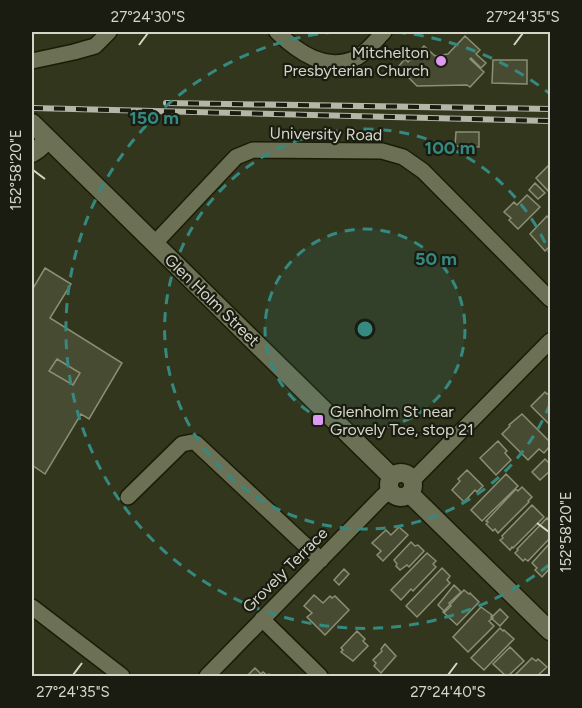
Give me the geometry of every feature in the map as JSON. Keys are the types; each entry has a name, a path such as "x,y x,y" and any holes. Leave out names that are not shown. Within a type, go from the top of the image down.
{"street":[{"path":"32,61 95,46 109,32"},
{"path":"277,32 290,45 314,59 334,63 358,58 384,32"},
{"path":"32,153 38,149 37,132"},
{"name":"Glen Holm Street","path":"37,132 154,244 391,484"},
{"name":"University Road","path":"154,244 236,157 253,150 382,151 403,157 423,171 550,299"},
{"path":"411,487 550,341"},
{"path":"128,497 182,444 196,443 321,560"},
{"path":"391,484 395,474 402,473 409,476 411,487 550,631"},
{"name":"Grovely Terrace","path":"207,676 382,497 391,484"},
{"path":"32,607 122,676"},
{"path":"262,619 320,676"}],"building":[{"name":"Mitchelton Presbyterian Church","path":"465,36 480,50 476,54 486,63 481,68 470,59 484,72 470,87 467,85 417,86 398,67 405,59 408,62 424,46 435,56 448,54"},
{"path":"493,60 527,60 527,84 492,83"},
{"path":"456,132 479,132 479,147 455,146"},
{"path":"548,166 550,168 550,193 536,178"},
{"path":"535,183 545,193 538,199 529,190"},
{"path":"527,195 540,207 518,229 504,212 514,202 517,205"},
{"path":"547,216 550,219 550,250 548,248 545,251 530,234"},
{"path":"45,268 71,284 50,318 122,363 89,419 81,414 45,474 32,465 32,290","holes":["57,359 80,373 73,385 49,371"]},
{"path":"57,359 80,373 73,385 49,371"},
{"path":"545,392 550,394 550,425 531,406"},
{"path":"522,414 550,442 550,446 544,453 539,449 528,460 502,434"},
{"path":"498,441 511,460 496,475 480,458"},
{"path":"545,459 550,464 550,471 540,480 532,472"},
{"path":"467,470 483,486 477,492 475,490 464,502 452,490"},
{"path":"506,474 518,486 482,521 471,510"},
{"path":"522,487 532,497 529,502 498,533 495,529 493,531 486,521 516,489 518,491"},
{"path":"532,505 544,517 510,550 500,540"},
{"path":"547,518 550,522 550,538 528,561 525,559 523,561 515,553 517,549"},
{"path":"399,527 408,535 383,561 377,555 381,551 372,543 386,530 391,535"},
{"path":"411,542 424,551 409,567 407,565 400,570 394,560"},
{"path":"550,543 550,568 542,577 532,563"},
{"path":"427,553 436,561 433,564 436,567 401,600 391,590"},
{"path":"442,568 450,576 447,580 450,583 417,617 406,606"},
{"path":"344,569 349,574 339,585 334,580"},
{"path":"454,585 461,592 449,603 451,606 445,612 438,605"},
{"path":"464,590 479,602 457,625 443,612"},
{"path":"314,595 323,603 330,596 332,598 335,596 349,610 325,635 307,617 312,613 304,606"},
{"path":"481,607 492,615 493,618 489,621 494,626 468,652 453,637"},
{"path":"500,609 508,617 500,626 491,618"},
{"path":"500,628 514,639 484,670 471,658"},
{"path":"357,631 368,646 353,661 341,652 343,650 341,648"},
{"path":"385,644 396,656 381,673 374,666 376,663 373,660"},
{"path":"510,647 524,661 506,676 493,664"},
{"path":"532,658 536,661 538,659 547,667 537,676 514,676"},
{"path":"255,668 261,674 263,672 268,676 247,676"}],"railway":[{"path":"166,103 550,109"},
{"path":"32,108 550,121"}],"place":[{"name":"Mitchelton Presbyterian Church","path":"441,61"},
{"name":"Glenholm St near Grovely Tce, stop 21","path":"318,420"}]}
